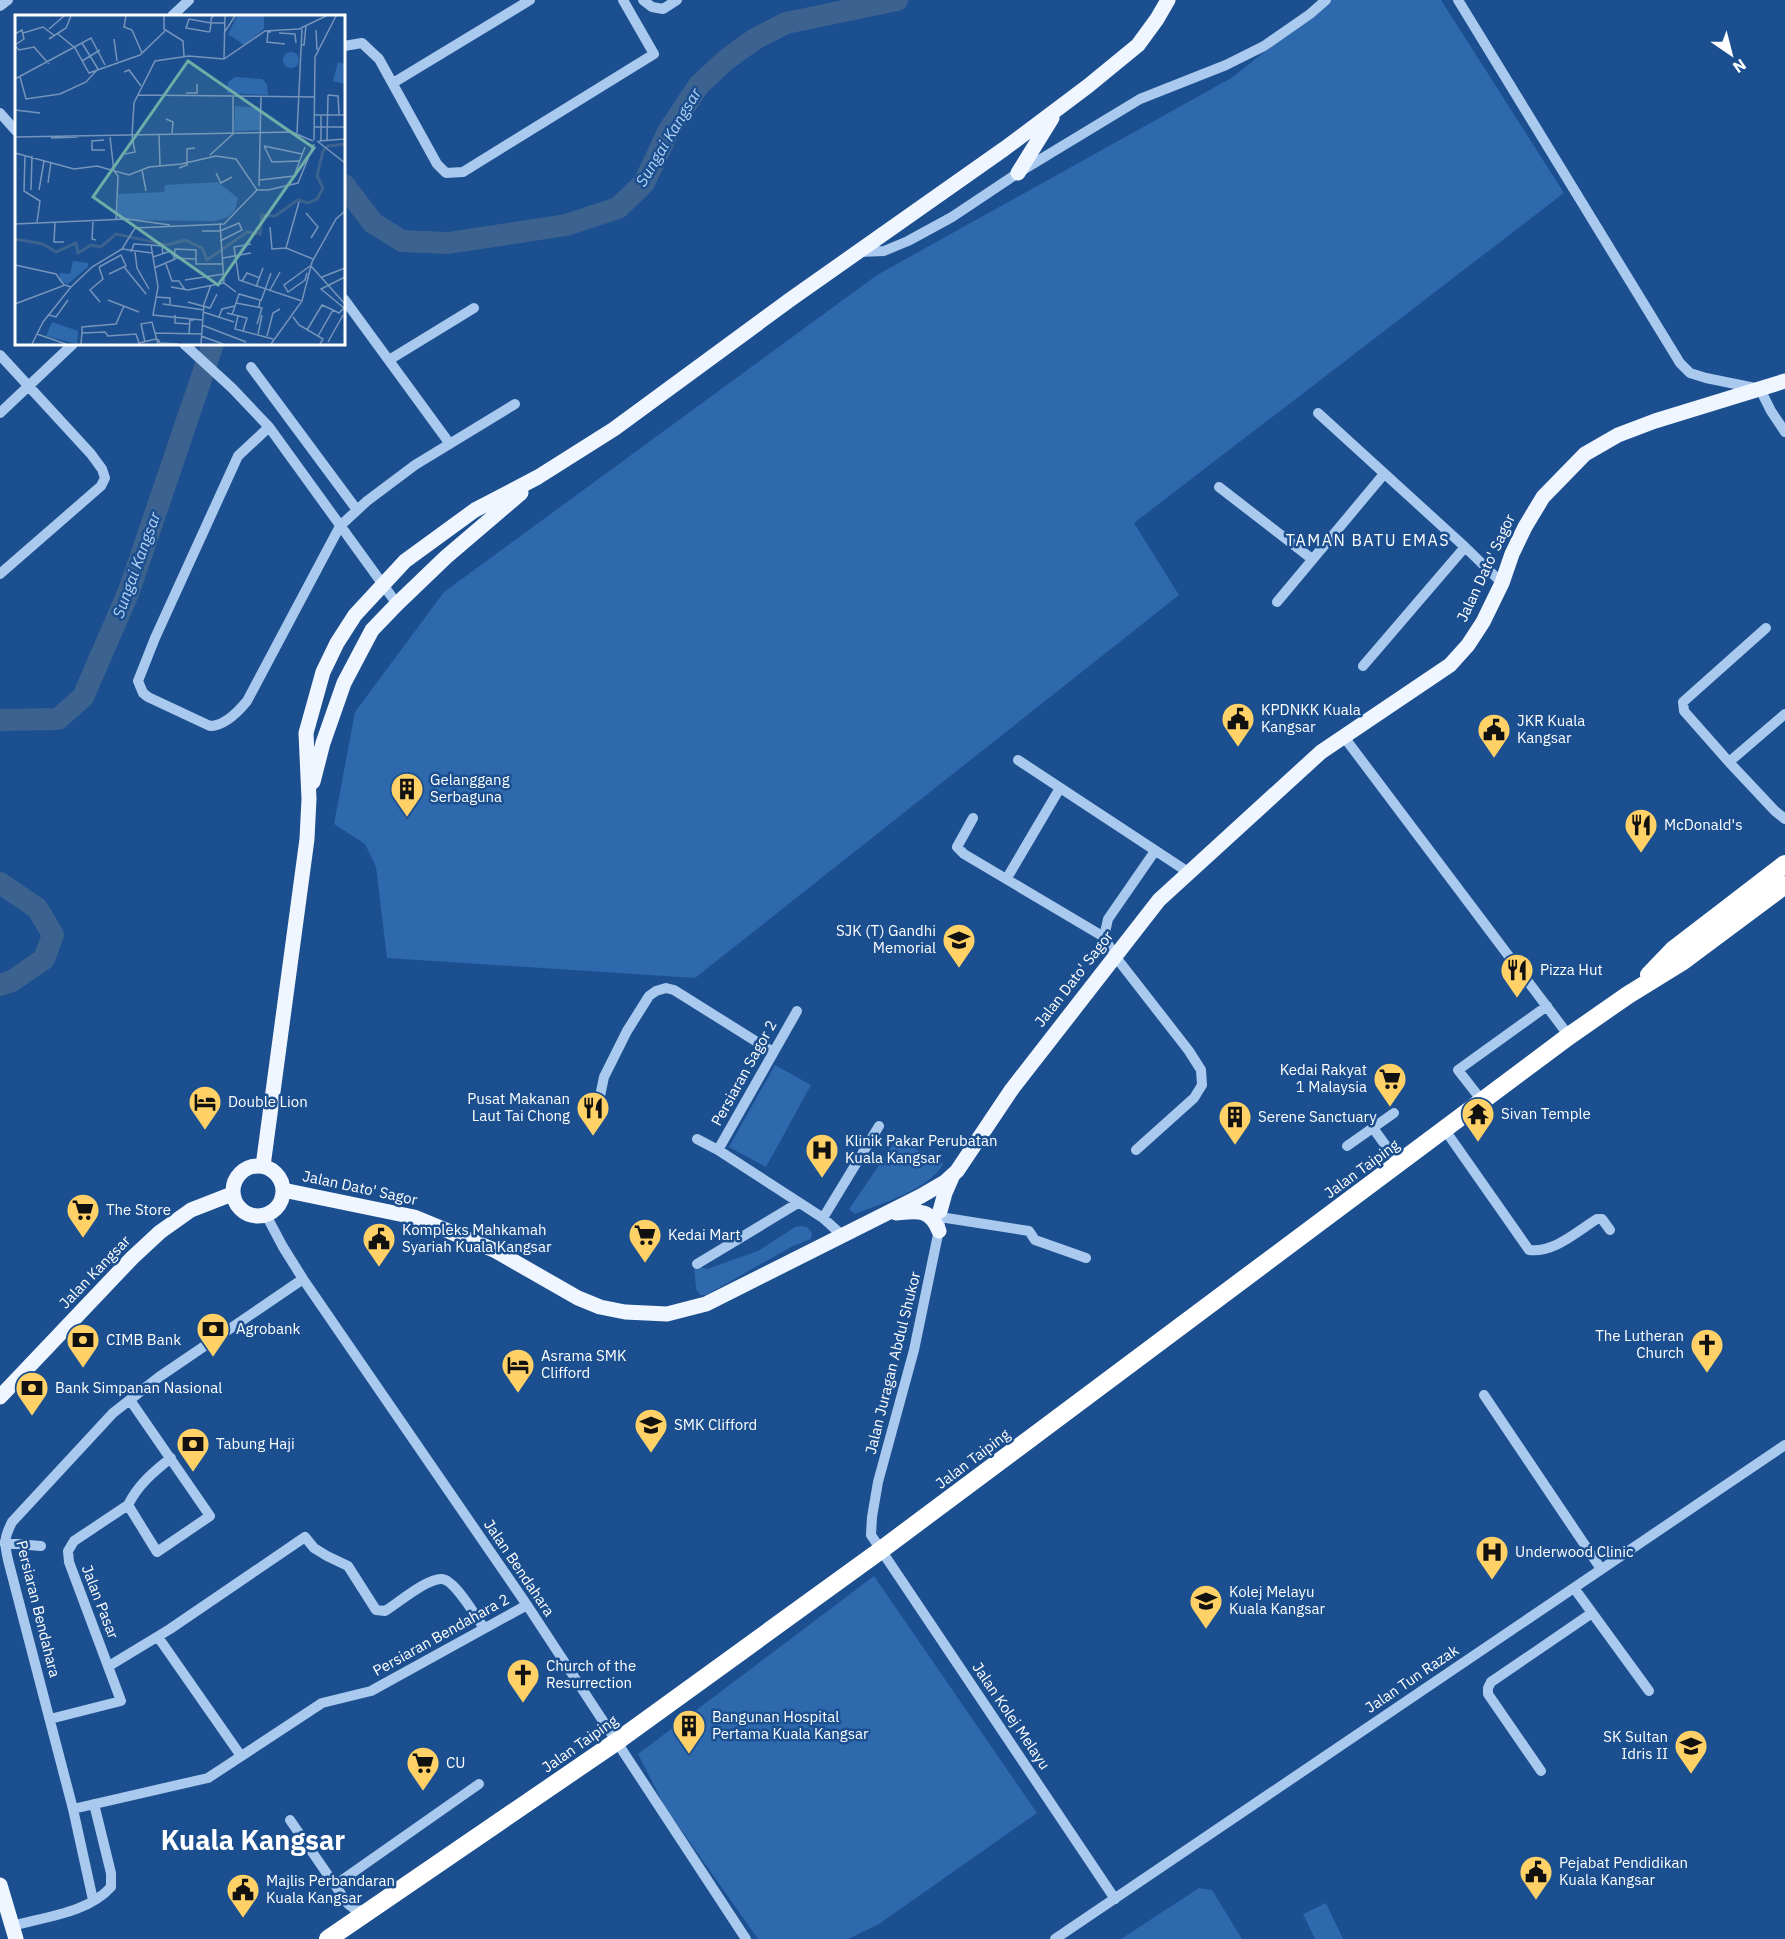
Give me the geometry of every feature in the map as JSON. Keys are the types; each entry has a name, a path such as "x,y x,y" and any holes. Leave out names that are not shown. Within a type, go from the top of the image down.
{"highway":[{"name":"Jalan Taiping","path":"1628,995 1673,950 1785,864"},
{"name":"Jalan Taiping","path":"336,1934 616,1742 881,1550 1569,1036 1628,995 1683,961 1785,885"}],"main road":[{"path":"263,1166 307,839 309,799 306,733 323,672 337,643 355,615 405,561 475,510 538,477 614,429 790,299 1056,110 1138,45 1168,0"},
{"path":"1018,173 1056,110"},
{"name":"Jalan Dato' Sagor","path":"283,1190 414,1217 494,1250 578,1298 600,1307 625,1312 667,1314 706,1304 889,1214 949,1179 1012,1089 1159,900 1321,752 1450,665 1468,645 1483,622 1502,583 1512,554 1543,497 1585,454 1618,435 1655,421 1785,381"},
{"path":"309,799 323,743 344,683 372,630 446,557 538,477"},
{"path":"255,1166 263,1166 277,1174 282,1182 283,1190 279,1205 266,1215 244,1213 238,1208 232,1194 233,1186 241,1172 255,1166"},
{"path":"889,1214 914,1212 928,1214 935,1219 939,1214 949,1179"},
{"name":"Jalan Kangsar","path":"0,1396 132,1258 160,1232 191,1210 232,1194"},
{"path":"0,1885 14,1932"}],"street":[{"path":"0,6 8,0"},
{"path":"173,15 189,0"},
{"path":"393,82 530,0"},
{"path":"345,46 362,43 379,59 437,164 446,173 463,172 654,54 623,0"},
{"path":"643,0 652,7 663,9 677,0"},
{"path":"859,252 884,251 908,241 952,217 1018,173 1140,99 1226,66 1264,46 1310,15 1326,0"},
{"path":"1458,0 1680,363 1690,373 1760,389 1770,411 1785,432"},
{"path":"0,113 15,130"},
{"path":"345,300 450,444"},
{"path":"388,360 474,308"},
{"path":"0,413 72,345"},
{"path":"185,345 232,388 269,427 397,604"},
{"path":"0,355 91,453 105,478 101,486 0,574"},
{"path":"251,367 357,510"},
{"path":"269,427 238,456 138,681 148,698 210,726 220,724 239,710 256,687 340,526 415,465 515,404"},
{"path":"1318,413 1502,583"},
{"path":"1277,602 1384,474"},
{"path":"1219,488 1312,560"},
{"path":"1363,666 1465,547"},
{"path":"1766,628 1683,702 1684,711 1690,720 1775,811 1784,817"},
{"path":"1729,762 1785,714"},
{"path":"1344,737 1569,1036"},
{"path":"1018,760 1188,872"},
{"path":"1007,878 1060,788"},
{"path":"973,818 957,847 964,854 1104,937 1115,956 1189,1051 1201,1070 1202,1085 1194,1098 1136,1150"},
{"path":"1104,937 1108,920 1155,851"},
{"path":"590,1113 600,1096 604,1077 627,1031 649,996 656,991 666,988 675,990 773,1052"},
{"path":"1483,1102 1458,1070 1547,1006"},
{"name":"Persiaran Sagor 2","path":"718,1150 796,1011"},
{"path":"1347,1146 1394,1113"},
{"path":"823,1218 879,1126"},
{"path":"1373,1128 1399,1164"},
{"path":"1445,1130 1529,1250 1540,1251 1561,1243 1597,1219 1602,1219 1610,1230"},
{"path":"697,1139 718,1150 823,1218 843,1236"},
{"path":"921,1196 932,1196 939,1214 1029,1231 1035,1240 1086,1258"},
{"path":"697,1264 798,1203"},
{"name":"Jalan Juragan Abdul Shukor","path":"881,1550 871,1535 874,1505 878,1482 914,1350 939,1214"},
{"name":"Jalan Bendahara","path":"266,1215 303,1279 527,1605 746,1939"},
{"name":"Persiaran Bendahara","path":"93,1900 73,1809 4,1543 5,1536 12,1522 113,1413 168,1371 303,1279"},
{"path":"1484,1395 1601,1569"},
{"path":"130,1400 171,1458 210,1516 157,1552 128,1505 135,1490 171,1458"},
{"name":"Jalan Tun Razak","path":"1055,1939 1785,1445"},
{"name":"Jalan Pasar","path":"109,1666 69,1562 68,1551 74,1541 128,1505"},
{"path":"50,1719 121,1701 109,1666 158,1636 305,1536 314,1548 348,1566 376,1610 385,1611 430,1581 442,1579 452,1584 484,1629"},
{"path":"4,1543 41,1546"},
{"name":"Jalan Kolej Melayu","path":"881,1550 1115,1899"},
{"path":"1574,1588 1649,1692"},
{"name":"Persiaran Bendahara 2","path":"73,1809 208,1778 309,1711 328,1701 371,1691 527,1605"},
{"path":"1541,1771 1488,1694 1488,1688 1491,1682 1592,1613"},
{"path":"158,1636 241,1756"},
{"path":"335,1885 479,1784"},
{"path":"14,1932 100,1898 111,1887 111,1873 94,1804"},
{"path":"290,1820 348,1904 356,1910 370,1910"},
{"path":"336,1934 349,1916 348,1904"}],"shaded area":[{"path":"1329,0 1441,0 1564,193 1134,523 1179,595 695,978 387,958 376,867 365,844 334,824 355,712 444,592 877,275 1233,77"},
{"path":"775,1065 811,1085 766,1167 729,1147"},
{"path":"897,1139 943,1164 937,1173 916,1188 855,1214 849,1209"},
{"path":"795,1227 807,1227 812,1233 811,1239 793,1246 706,1295 700,1295 696,1289 694,1265 707,1269 758,1251"},
{"path":"874,1576 1037,1813 879,1924 848,1939 758,1939 665,1807 638,1754"},
{"path":"1199,1888 1212,1890 1242,1939 1121,1939"},
{"path":"1326,1903 1343,1939 1315,1939 1303,1914"}],"waterway":[{"name":"Sungai Kangsar","path":"345,186 373,223 402,241 448,243 566,225 618,208 644,183 669,130 699,85 727,59 755,39 786,23 897,0"},
{"name":"Sungai Kangsar","path":"0,720 58,719 83,697 129,591 213,345"},
{"name":"Sungai Kangsar","path":"0,883 37,908 53,935 44,959 12,981 0,985"}],"place":[{"name":"KPDNKK Kuala Kangsar","path":"1238,748"},
{"name":"JKR Kuala Kangsar","path":"1494,759"},
{"name":"Gelanggang Serbaguna","path":"407,818"},
{"name":"McDonald's","path":"1641,854"},
{"name":"SJK (T) Gandhi Memorial","path":"959,969"},
{"name":"Pizza Hut","path":"1517,999"},
{"name":"Kedai Rakyat 1 Malaysia","path":"1390,1108"},
{"name":"Double Lion","path":"205,1131"},
{"name":"Pusat Makanan Laut Tai Chong","path":"593,1137"},
{"name":"Sivan Temple","path":"1478,1143"},
{"name":"Serene Sanctuary","path":"1235,1146"},
{"name":"Klinik Pakar Perubatan Kuala Kangsar","path":"822,1179"},
{"name":"The Store","path":"83,1239"},
{"name":"Kedai Mart","path":"645,1264"},
{"name":"Kompleks Mahkamah Syariah Kuala Kangsar","path":"379,1268"},
{"name":"Agrobank","path":"213,1358"},
{"name":"CIMB Bank","path":"83,1369"},
{"name":"The Lutheran Church","path":"1707,1374"},
{"name":"Asrama SMK Clifford","path":"518,1394"},
{"name":"Bank Simpanan Nasional","path":"32,1417"},
{"name":"SMK Clifford","path":"651,1454"},
{"name":"Tabung Haji","path":"193,1473"},
{"name":"Underwood Clinic","path":"1492,1581"},
{"name":"Kolej Melayu Kuala Kangsar","path":"1206,1630"},
{"name":"Church of the Resurrection","path":"523,1704"},
{"name":"Bangunan Hospital Pertama Kuala Kangsar","path":"689,1755"},
{"name":"SK Sultan Idris II","path":"1691,1775"},
{"name":"CU","path":"423,1792"},
{"name":"Pejabat Pendidikan Kuala Kangsar","path":"1536,1901"},
{"name":"Majlis Perbandaran Kuala Kangsar","path":"243,1919"}],"district":[{"name":"TAMAN BATU EMAS","path":"1368,540"},
{"name":"Kuala Kangsar","path":"253,1841"}]}
